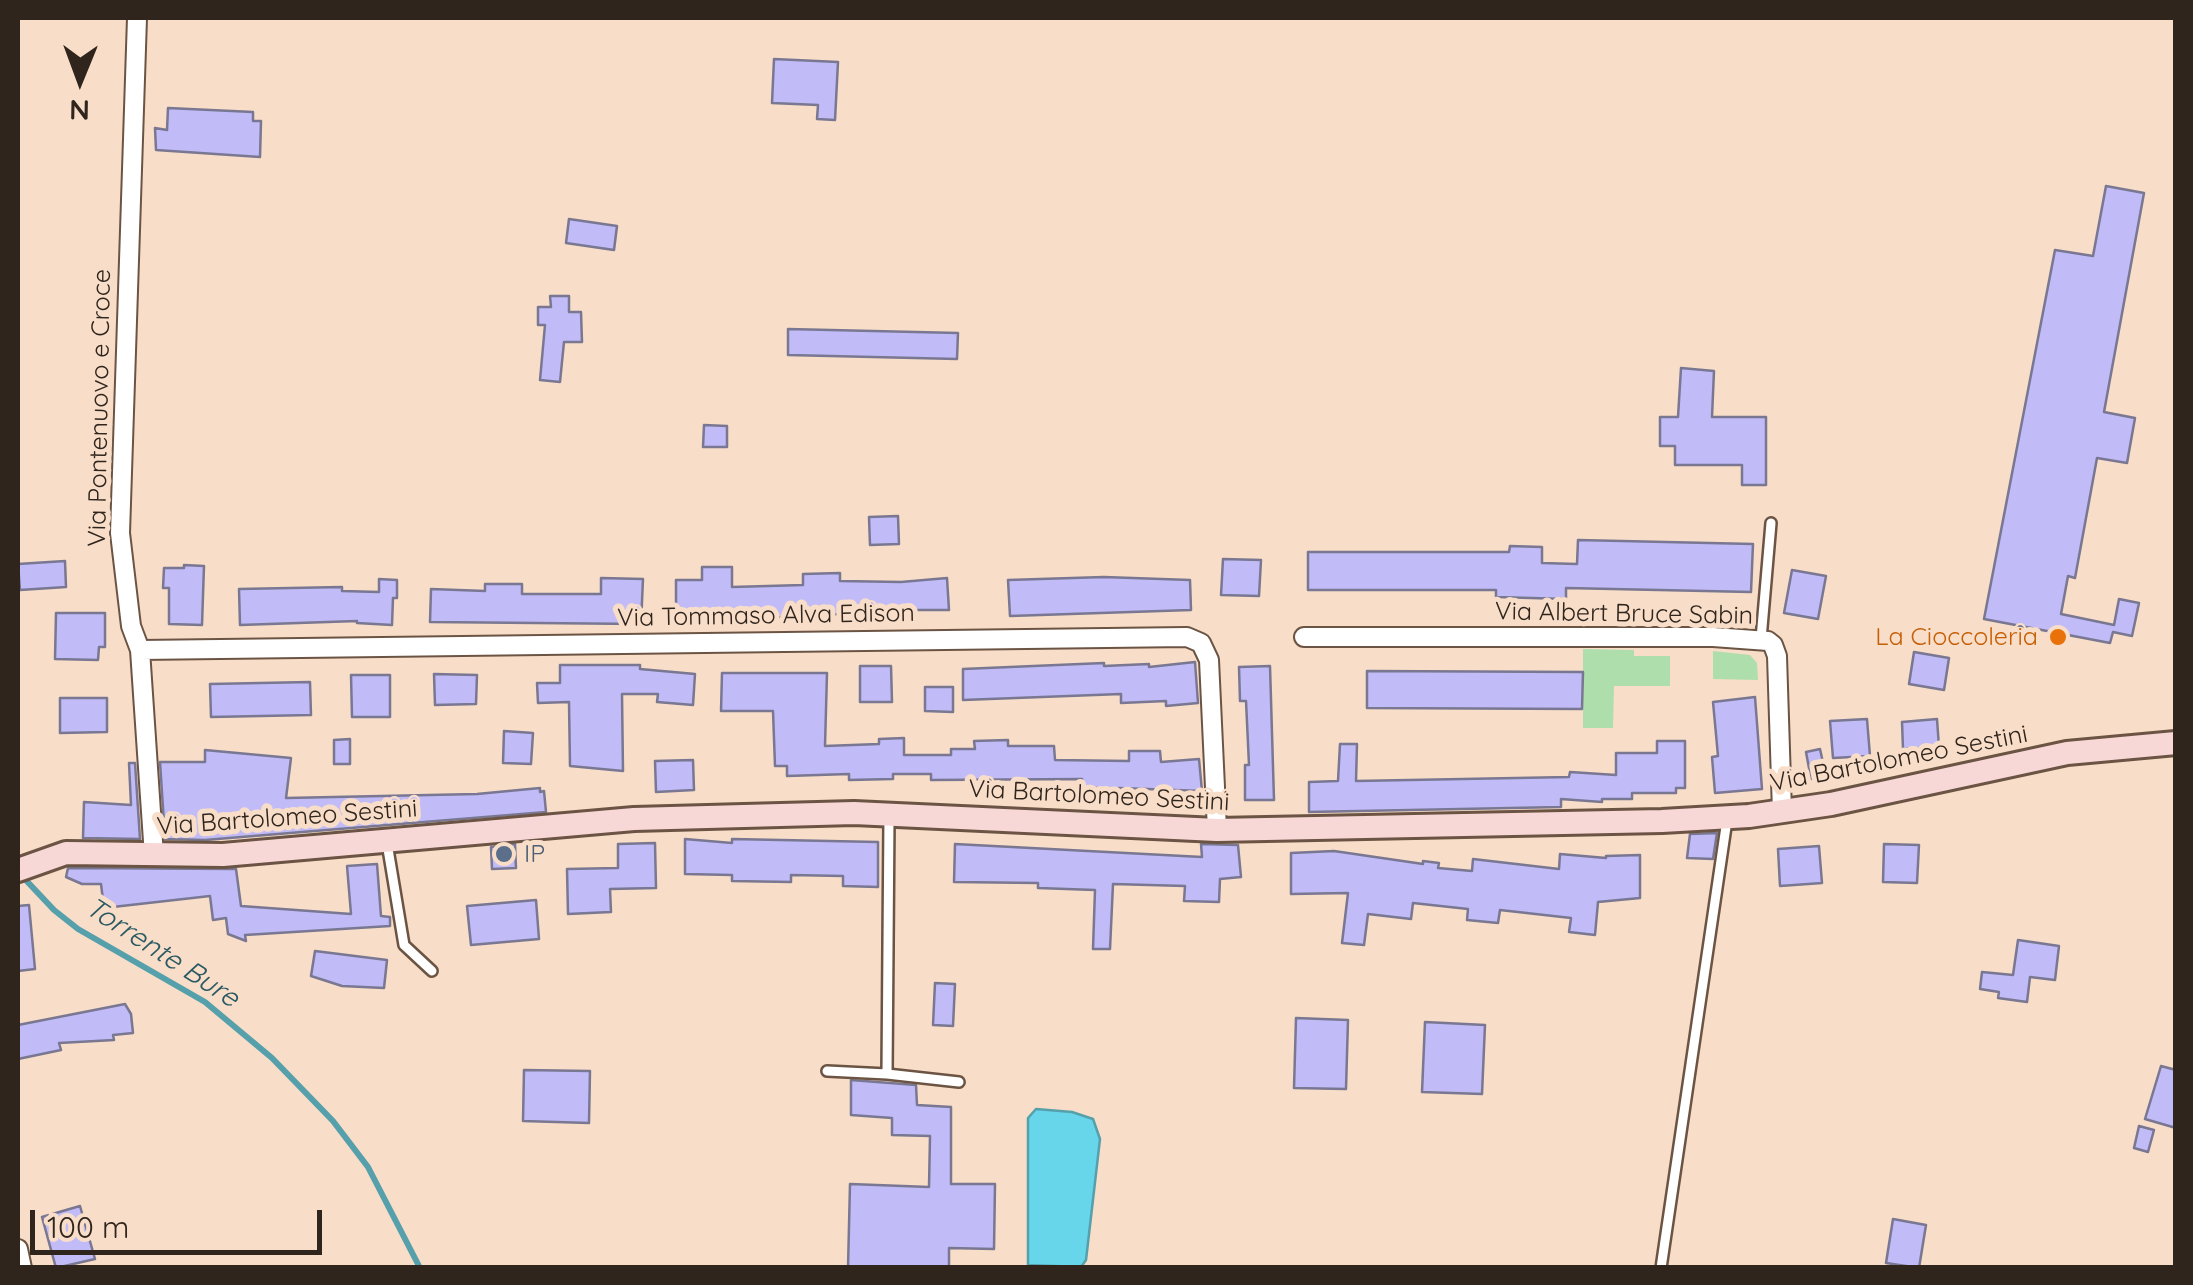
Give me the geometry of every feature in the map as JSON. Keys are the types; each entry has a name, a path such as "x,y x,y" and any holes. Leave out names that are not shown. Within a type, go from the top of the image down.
{"main road":[{"name":"Via Bartolomeo Sestini","path":"18,870 58,854 241,854 605,820 889,814 1217,830 1728,817 1782,812 2068,753 2176,743"}],"street":[{"name":"Via Pontenuovo e Croce","path":"137,18 120,533 131,626 140,650 154,856"},
{"name":"Via Tommaso Alva Edison","path":"140,650 1187,637 1201,643 1209,660 1217,830"},
{"name":"Via Albert Bruce Sabin","path":"1304,637 1762,640 1773,644 1782,812"},
{"path":"18,1249 22,1268"}],"lane":[{"path":"1762,640 1771,524"},
{"path":"887,1074 889,814"},
{"path":"1662,1268 1728,817"},
{"path":"386,840 404,945 432,971"},
{"path":"827,1071 959,1082"}],"green space":[{"path":"1583,649 1634,650 1634,656 1670,656 1670,686 1614,686 1613,728 1583,728"},
{"path":"1713,651 1750,655 1757,663 1758,680 1713,679"}],"water":[{"path":"1036,1109 1072,1112 1093,1119 1100,1139 1086,1260 1081,1267 1028,1265 1028,1118"}],"building":[{"path":"774,59 838,62 835,120 817,119 818,105 772,103"},
{"path":"168,108 253,112 253,121 261,121 260,157 156,150 155,128 167,130"},
{"path":"2106,186 2144,193 2104,412 2135,418 2127,463 2097,458 2075,578 2068,576 2061,614 2114,625 2119,599 2139,603 2132,636 2113,632 2110,643 1984,619 2055,250 2093,256"},
{"path":"569,219 617,226 614,250 566,243"},
{"path":"550,296 569,296 569,312 581,312 582,342 564,342 560,382 540,380 545,325 538,325 538,307 551,307"},
{"path":"788,329 958,333 957,359 788,355"},
{"path":"1681,368 1714,371 1712,417 1766,417 1766,485 1742,485 1742,465 1675,465 1675,446 1660,446 1660,417 1678,417"},
{"path":"704,425 727,426 727,447 703,447"},
{"path":"898,516 899,544 870,545 869,517"},
{"path":"1578,540 1753,544 1751,592 1566,588 1566,599 1496,597 1496,590 1308,590 1308,552 1509,552 1510,546 1542,547 1542,563 1577,564"},
{"path":"1223,559 1261,560 1259,596 1221,595"},
{"path":"65,561 66,587 20,590 18,564"},
{"path":"204,566 202,625 169,624 169,588 163,588 164,568"},
{"path":"702,567 732,567 732,587 803,585 803,574 840,573 840,581 947,578 949,610 841,610 841,614 746,619 700,612 699,618 676,618 676,580 702,580"},
{"path":"1792,570 1826,576 1818,619 1784,613"},
{"path":"601,578 643,579 641,624 430,622 431,589 485,591 485,584 522,584 522,594 601,594"},
{"path":"379,579 397,580 392,625 357,621 240,625 239,589 342,587 342,591 379,592"},
{"path":"1008,580 1190,580 1191,610 1010,616"},
{"path":"56,613 105,613 105,647 99,647 98,660 55,659"},
{"path":"1914,652 1949,658 1944,690 1909,684"},
{"path":"1195,662 1198,703 1121,703 1121,694 963,700 963,669 1104,663 1149,667"},
{"path":"560,665 640,665 640,669 695,674 693,705 657,702 658,694 622,694 623,771 570,766 569,702 538,703 537,683 560,683"},
{"path":"860,666 891,666 892,702 860,702"},
{"path":"1270,666 1274,800 1245,800 1245,765 1249,765 1246,701 1240,701 1239,667"},
{"path":"1367,671 1583,672 1582,709 1367,708"},
{"path":"722,673 827,673 825,746 879,744 879,739 904,738 904,755 951,755 951,749 975,749 974,741 1008,740 1008,746 1054,746 1055,760 1129,761 1129,751 1160,751 1161,762 1199,759 1202,791 1119,788 1119,793 1097,793 1097,788 1082,788 1082,779 931,780 931,774 849,780 849,774 787,776 787,766 775,766 773,711 721,711"},
{"path":"434,674 477,675 476,704 435,705"},
{"path":"351,675 390,675 390,717 352,717"},
{"path":"310,682 311,715 211,717 210,684"},
{"path":"925,687 953,687 953,712 925,711"},
{"path":"1755,697 1762,789 1715,793 1712,757 1718,756 1713,702"},
{"path":"60,698 107,698 107,732 60,733"},
{"path":"1867,719 1870,756 1833,758 1830,721"},
{"path":"1937,719 1939,747 1903,749 1902,722"},
{"path":"504,731 533,733 531,764 503,763"},
{"path":"350,739 350,764 334,764 334,740"},
{"path":"1657,741 1685,741 1685,788 1676,788 1676,793 1632,793 1632,799 1602,802 1561,799 1561,807 1309,812 1309,782 1338,781 1340,744 1357,744 1356,781 1569,777 1570,772 1616,775 1616,753 1657,753"},
{"path":"1820,749 1826,776 1811,779 1806,752"},
{"path":"205,750 291,758 286,798 477,794 540,788 540,792 544,791 546,812 205,840 165,839 160,762 205,762"},
{"path":"693,760 694,790 656,792 655,761"},
{"path":"129,763 135,763 140,839 83,838 84,802 131,805"},
{"path":"1717,833 1713,859 1687,858 1690,834"},
{"path":"685,839 732,843 732,839 878,842 878,887 843,886 843,876 791,875 791,882 732,881 732,875 685,874"},
{"path":"655,843 656,888 610,889 611,912 568,914 567,869 618,868 618,844"},
{"path":"515,844 516,868 492,869 491,847"},
{"path":"955,844 1202,857 1201,844 1238,845 1241,877 1220,879 1219,902 1184,901 1185,886 1113,884 1110,949 1093,949 1095,890 1038,888 1038,883 954,882"},
{"path":"1884,844 1919,845 1917,883 1883,882"},
{"path":"1819,846 1822,883 1780,886 1778,849"},
{"path":"1334,851 1439,863 1438,868 1472,871 1473,859 1559,869 1560,854 1606,858 1640,855 1640,898 1598,902 1595,935 1569,932 1571,918 1500,910 1498,923 1467,920 1468,909 1413,903 1411,919 1368,914 1364,945 1342,943 1348,893 1291,894 1291,853"},
{"path":"377,864 381,916 390,917 390,926 245,935 246,941 228,934 226,918 213,920 210,896 104,908 101,884 82,884 66,877 68,868 236,869 241,906 351,914 347,866"},
{"path":"536,900 539,939 471,945 467,906"},
{"path":"29,905 35,969 18,971 18,906"},
{"path":"2018,940 2059,946 2055,980 2030,977 2027,1002 1998,998 1999,992 1980,989 1982,972 2013,975"},
{"path":"315,951 387,960 384,988 342,986 311,976"},
{"path":"935,983 955,984 953,1026 933,1025"},
{"path":"125,1004 131,1014 133,1033 113,1035 114,1040 59,1043 61,1050 18,1059 18,1025"},
{"path":"1296,1018 1348,1020 1346,1089 1294,1088"},
{"path":"1425,1022 1485,1025 1482,1094 1422,1092"},
{"path":"2161,1066 2176,1070 2176,1128 2145,1119"},
{"path":"524,1070 590,1071 589,1123 523,1121"},
{"path":"851,1080 916,1085 917,1105 951,1107 951,1184 995,1184 994,1249 949,1248 949,1268 848,1268 850,1184 929,1187 930,1136 892,1135 892,1118 851,1115"},
{"path":"2139,1126 2154,1130 2148,1152 2134,1148"},
{"path":"80,1206 95,1259 56,1268 42,1217"},
{"path":"1893,1219 1926,1225 1919,1268 1886,1263"}],"waterway":[{"name":"Torrente Bure","path":"22,876 78,929 205,1002 272,1058 333,1121 368,1167 420,1268"}],"place":[{"name":"La Cioccoleria","path":"2058,637"},
{"name":"IP","path":"504,854"}]}
